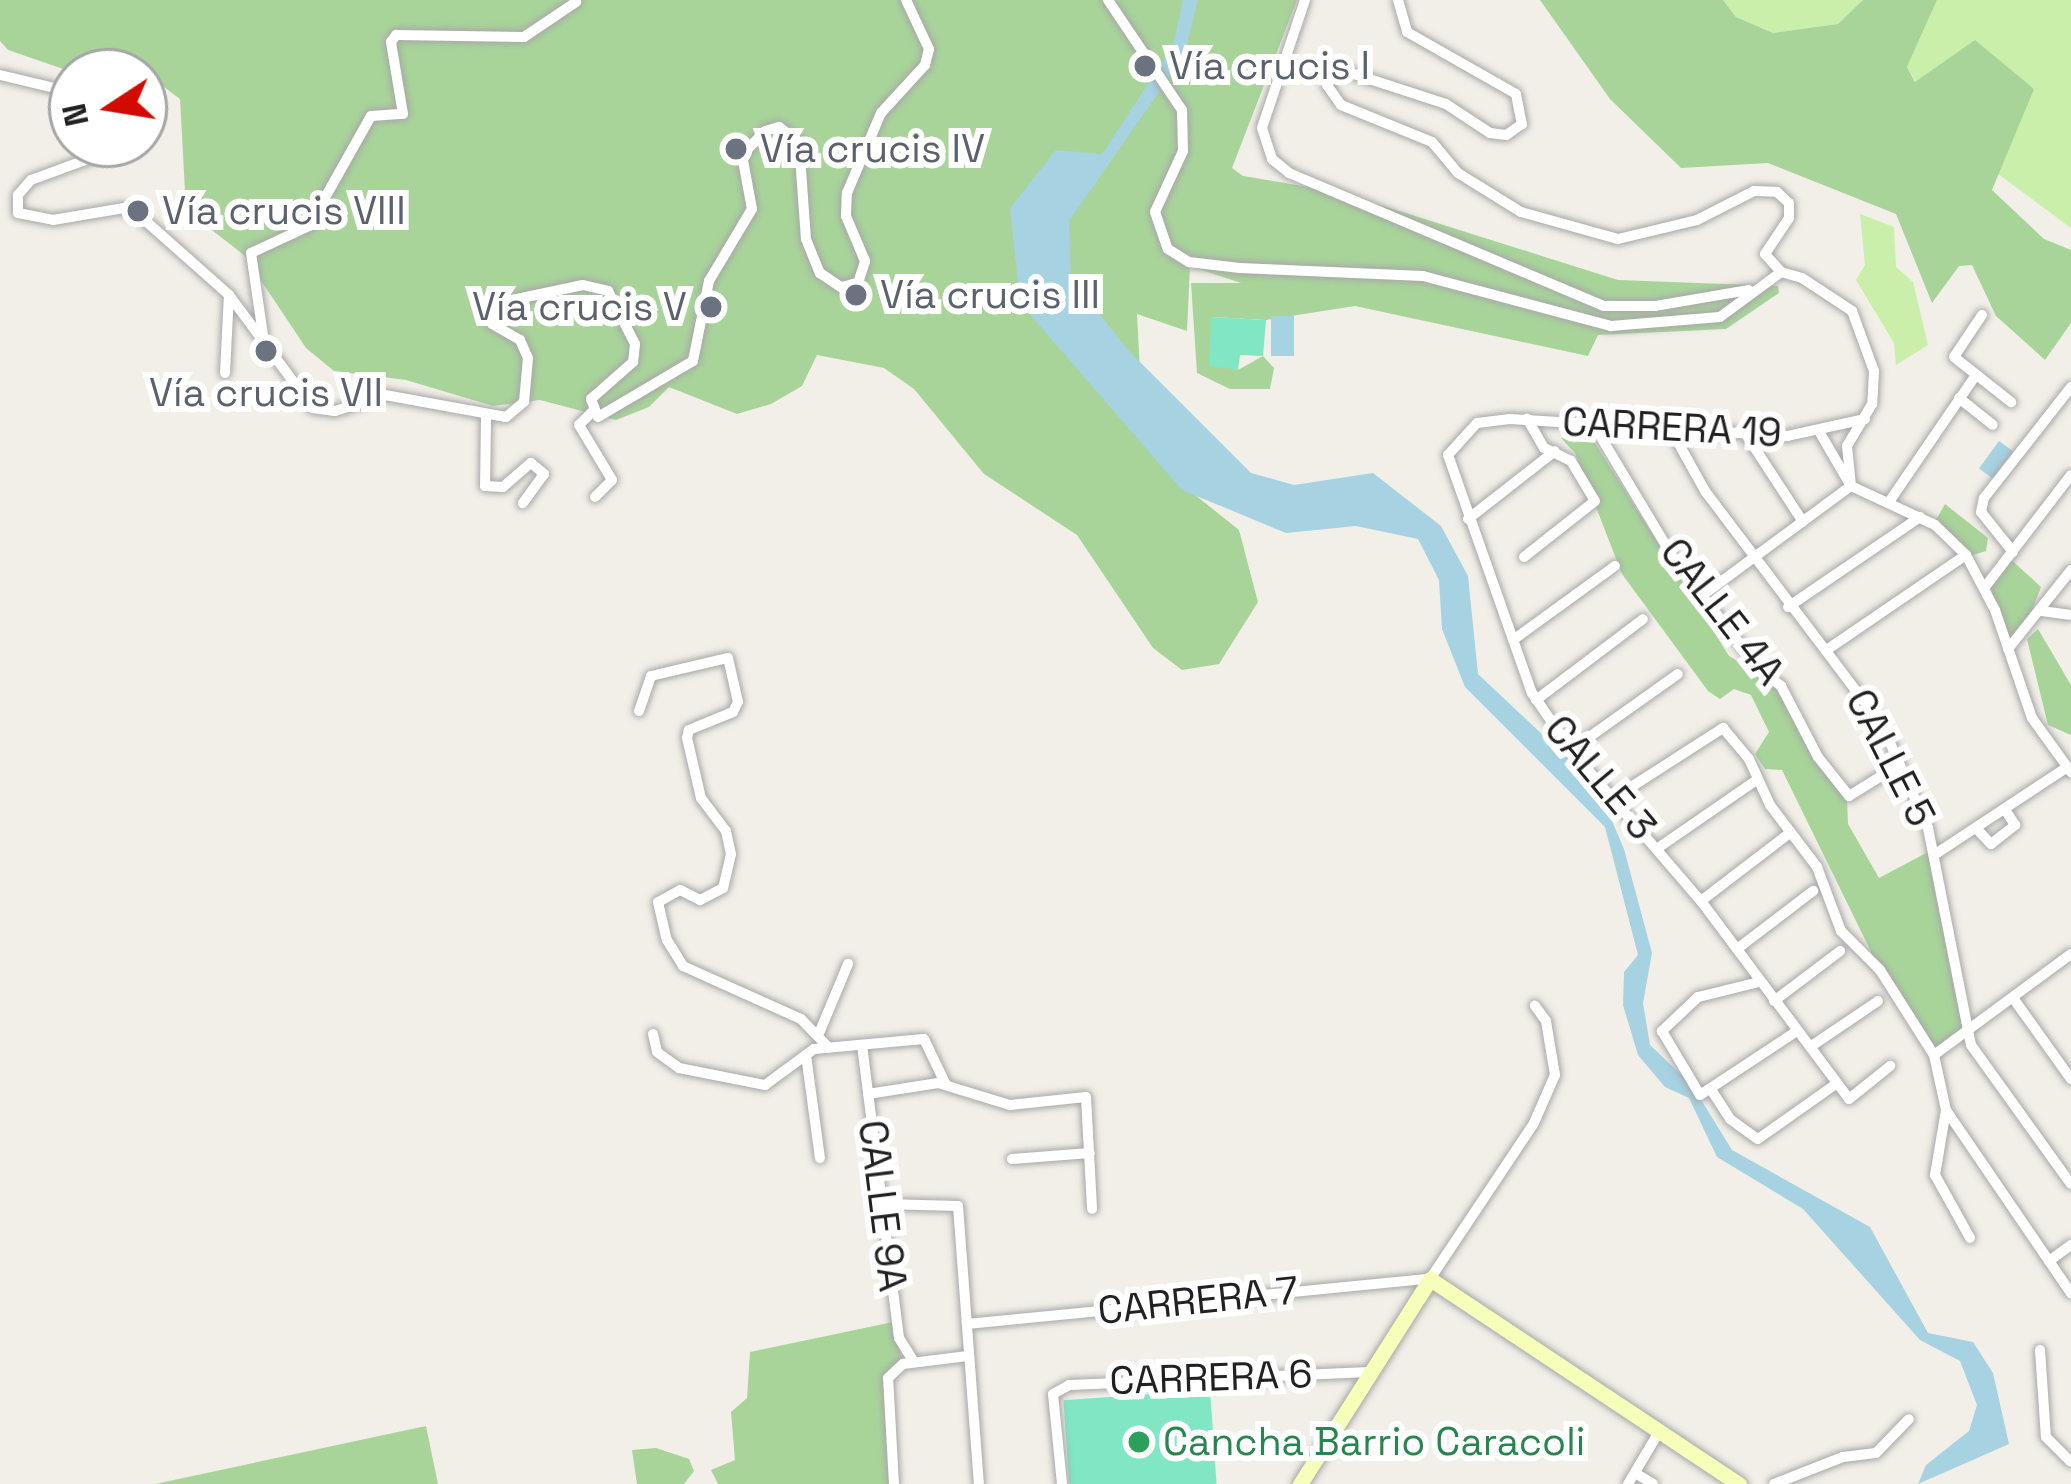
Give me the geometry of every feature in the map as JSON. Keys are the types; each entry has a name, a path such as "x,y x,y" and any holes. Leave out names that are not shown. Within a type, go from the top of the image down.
{"main road":[{"path":"1300,1484 1430,1279 1739,1484"}],"street":[{"path":"592,412 610,414 693,361 709,281 752,209 742,155 765,131 779,127 799,142 806,239 815,266 841,286 858,283 865,261 846,216 847,193 881,113 926,65 928,49 906,0"},
{"path":"1108,0 1127,38 1182,110 1183,152 1155,212 1156,230 1189,262 1423,276 1611,326 1720,317 1781,272"},
{"path":"1305,0 1262,128 1272,159 1289,173 1604,306 1752,291"},
{"path":"1398,0 1407,32 1506,86 1523,113 1517,130 1496,135 1446,104 1350,72 1329,74 1330,97 1432,142 1458,173 1521,212 1618,239 1697,220 1754,191 1777,192 1789,218 1765,254 1781,272 1831,292 1858,321 1874,371 1865,419 1847,446 1850,486"},
{"path":"263,338 251,253 308,226 371,116 403,115 396,35 524,37 576,2"},
{"path":"0,75 48,86"},
{"path":"64,168 32,180 18,195 18,213 53,220 124,208 229,295 314,408 335,411 385,395 486,418 506,418 524,402 530,381 520,340 492,324 484,306 583,285 608,291 635,344 632,362 591,399 592,412 579,425 612,480 595,496"},
{"path":"225,373 229,295"},
{"path":"1982,315 1954,353 2011,402"},
{"path":"1891,500 1976,375"},
{"path":"2012,552 1981,512 1984,498 2071,387"},
{"path":"1959,398 1993,425"},
{"path":"486,418 485,486 502,488 531,463 544,474 523,503"},
{"path":"1524,557 1594,501 1571,461 1538,442 1527,419"},
{"name":"CARRERA 19","path":"1477,424 1527,419 1744,433 1820,433 1865,419"},
{"name":"CALLE 3","path":"1477,424 1455,439 1448,455 1536,700 1571,750 1701,901 1849,1099 1890,1066"},
{"name":"CALLE 4A","path":"1593,424 1703,596 1781,686 1818,758 1853,795 1899,765"},
{"name":"CALLE 5","path":"1670,428 1788,607 1866,698 1899,765 1934,855 1967,1034 2071,1184"},
{"path":"1744,433 1803,522"},
{"path":"1820,433 1850,486 1891,500 1920,517 1966,555 1984,587 2032,718 2068,770 2006,811"},
{"path":"1468,519 1556,451"},
{"path":"1984,587 2071,475"},
{"path":"1703,596 1850,486"},
{"path":"1788,607 1920,517"},
{"path":"1828,650 1966,555"},
{"path":"1513,640 1615,566"},
{"path":"2008,649 2071,570"},
{"path":"2053,595 2070,616"},
{"path":"2042,610 2070,616"},
{"path":"1536,700 1643,619"},
{"path":"639,712 651,676 728,658 734,712 689,730 687,738 700,798 726,831 731,854 722,888 700,900 680,890 658,902 667,940 683,966 820,1030 829,1048"},
{"path":"1571,750 1678,674"},
{"path":"1614,798 1723,728 1749,759 1755,781 1817,867 1841,931 1880,970 1934,1054 1946,1110 1935,1175 1970,1238"},
{"path":"1658,848 1755,781"},
{"path":"1934,855 2000,807 2014,825 1991,844 1976,828"},
{"path":"1701,901 1791,832"},
{"path":"1738,949 1813,890"},
{"path":"1774,1001 1840,951"},
{"path":"1934,1054 2067,957 2071,972"},
{"path":"820,1030 848,964"},
{"path":"1759,982 1698,997 1662,1031 1700,1095 1797,1030"},
{"path":"2013,998 2071,1079"},
{"path":"1810,1047 1878,1001"},
{"path":"1430,1279 1534,1123 1555,1076 1546,1021 1535,1006"},
{"path":"653,1034 657,1052 679,1068 765,1085 806,1055 829,1048 924,1039 946,1085"},
{"name":"CALLE 9A","path":"862,1045 899,1338 914,1363"},
{"path":"806,1055 820,1158"},
{"path":"1712,1090 1730,1119 1758,1138 1836,1084"},
{"path":"868,1094 946,1085 1010,1105 1085,1097 1092,1208"},
{"path":"1946,1110 2071,1293"},
{"path":"1012,1159 1090,1153"},
{"path":"884,1204 958,1206 979,1484"},
{"path":"2049,1261 2071,1245"},
{"name":"CARRERA 7","path":"967,1324 1430,1279"},
{"path":"2040,1350 2046,1437 2071,1462"},
{"path":"894,1484 884,1392 888,1378 914,1363 968,1356"},
{"name":"CARRERA 6","path":"1062,1484 1053,1394 1093,1382 1127,1387 1370,1372"},
{"path":"1774,1484 1844,1456 1876,1454 1909,1420"},
{"path":"1653,1484 1632,1479 1661,1428"},
{"path":"1646,1454 1682,1443"}],"green space":[{"path":"0,0 1297,0 1232,168 1243,176 1339,192 1618,280 1778,286 1779,293 1726,329 1598,335 1588,356 1355,306 1266,320 1212,317 1238,370 1263,356 1274,368 1270,389 1230,389 1197,373 1191,283 1241,283 1190,266 1187,331 1137,314 1141,391 1184,486 1239,530 1258,602 1219,664 1182,670 1153,648 1077,535 984,474 914,389 884,368 817,355 802,386 771,404 737,414 669,387 649,407 616,420 540,400 493,406 406,380 334,371 306,348 244,255 186,210 180,99 168,90 168,48 48,48 48,64 8,50 0,41"},
{"path":"1540,0 1723,0 1736,17 1773,33 1838,24 1863,0 1937,0 1907,67 1915,82 1975,40 2034,89 1992,190 2044,239 2071,250 2071,323 2045,360 1996,316 1972,265 1959,266 1932,303 1896,214 1768,163 1681,168 1610,99"},
{"path":"1723,0 1863,0 1838,24 1773,33 1736,17"},
{"path":"1937,0 2071,0 2071,228 1994,171 2034,88 1916,82 1907,67"},
{"path":"1860,214 1894,227 1896,267 1913,282 1928,345 1896,365 1894,343 1856,280 1865,265"},
{"path":"1211,317 1266,320 1263,356 1240,355 1238,370 1209,366"},
{"path":"1561,438 1595,443 1729,656 1781,686 1847,799 1848,824 1879,878 1928,852 1964,1031 1934,1054 1880,970 1782,770 1765,769 1755,754 1769,732 1751,695 1734,689 1720,699 1708,691 1622,574 1575,453"},
{"path":"1945,504 1988,538 1986,551 1970,556 1935,522"},
{"path":"2006,555 2041,587 2023,634 2006,637 1987,576"},
{"path":"2038,629 2071,685 2071,735 2048,725 2027,639"},
{"path":"893,1322 903,1364 888,1378 894,1484 718,1484 711,1470 735,1460 731,1412 747,1398 750,1352"},
{"name":"Cancha Barrio Caracoli","path":"1210,1390 1217,1484 1069,1484 1063,1400"},
{"path":"426,1426 438,1484 155,1484"},
{"path":"656,1448 689,1459 694,1471 684,1484 637,1484 632,1450"}],"water":[{"path":"1183,0 1198,0 1184,56 1069,221 1071,279 1130,352 1251,473 1294,485 1373,473 1441,526 1468,576 1478,674 1597,786 1624,849 1652,953 1643,1003 1650,1045 1692,1085 1732,1150 1870,1227 1928,1333 1973,1342 1993,1373 2009,1444 1918,1484 1926,1465 1969,1431 1977,1405 1960,1361 1920,1340 1803,1209 1717,1157 1689,1098 1665,1087 1638,1055 1623,1005 1624,972 1638,955 1605,827 1465,687 1442,629 1439,580 1418,539 1356,526 1286,533 1182,490 1020,303 1010,208 1056,150 1102,154 1173,46"},
{"path":"1271,316 1294,316 1294,356 1271,356"},
{"path":"1999,441 2014,452 1994,480 1979,469"}],"place":[{"name":"Vía crucis I","path":"1145,66"},
{"name":"Vía crucis IV","path":"736,149"},
{"name":"Vía crucis VIII","path":"138,211"},
{"name":"Vía crucis III","path":"856,295"},
{"name":"Vía crucis V","path":"711,307"},
{"name":"Vía crucis VII","path":"266,351"},
{"name":"Cancha Barrio Caracoli","path":"1139,1442"}]}
